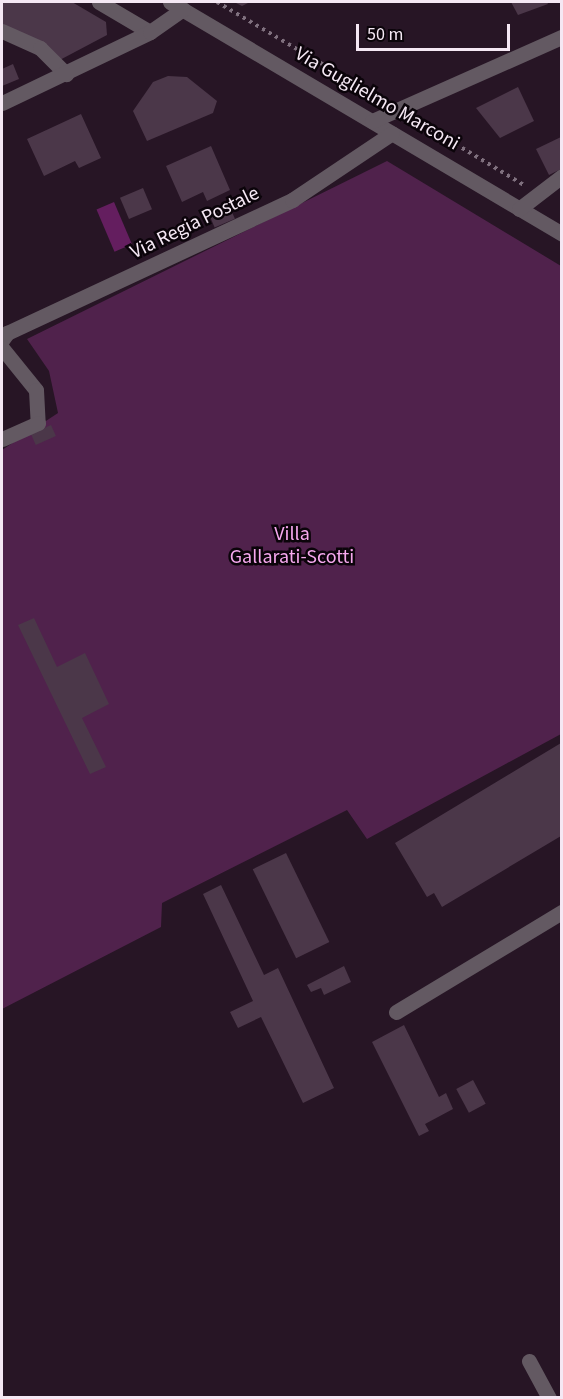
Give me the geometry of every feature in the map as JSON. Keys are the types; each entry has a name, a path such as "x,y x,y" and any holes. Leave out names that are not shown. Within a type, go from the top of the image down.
{"street":[{"path":"99,2 150,32"},
{"path":"2,103 150,32 176,5"},
{"name":"Via Guglielmo Marconi","path":"176,5 561,234"},
{"path":"2,31 40,48 66,74"},
{"path":"372,121 561,37"},
{"name":"Via Regia Postale","path":"3,334 292,200 392,133"},
{"path":"519,209 561,176"},
{"path":"2,348 36,390 38,423 2,439"},
{"path":"396,1012 561,912"},
{"path":"529,1360 549,1398"}],"green space":[{"name":"Villa Gallarati-Scotti","path":"387,161 561,266 561,734 367,839 347,810 162,903 161,927 2,1009 2,450 58,413 49,371 27,339"}],"shaded area":[{"path":"114,202 132,244 114,252 97,209"}],"building":[{"path":"2,2 72,2 106,22 107,35 56,62 2,27"},
{"path":"234,2 250,2 242,6"},
{"path":"511,2 547,2 548,4 518,15"},
{"path":"13,64 19,79 2,86 2,69"},
{"path":"168,76 187,77 217,101 213,113 147,141 133,111 153,82"},
{"path":"518,87 534,121 500,138 476,108"},
{"path":"81,114 101,158 79,168 75,161 44,176 27,139"},
{"path":"561,137 561,169 549,175 536,149"},
{"path":"211,146 230,190 207,201 203,192 182,202 166,166"},
{"path":"143,188 152,209 129,219 120,198"},
{"path":"229,205 235,219 215,227 209,214"},
{"path":"51,425 56,436 36,445 31,434"},
{"path":"34,618 57,667 85,653 109,704 82,718 106,767 90,774 18,625"},
{"path":"561,743 561,836 442,907 434,893 427,897 395,843"},
{"path":"286,853 329,942 296,958 253,869"},
{"path":"221,885 264,975 278,968 334,1088 303,1103 261,1017 238,1028 230,1012 253,1001 203,894"},
{"path":"344,966 351,982 324,995 321,988 311,992 307,985"},
{"path":"404,1025 439,1097 446,1093 453,1109 425,1124 429,1131 419,1136 372,1042"},
{"path":"473,1080 486,1104 469,1113 456,1089"}]}
